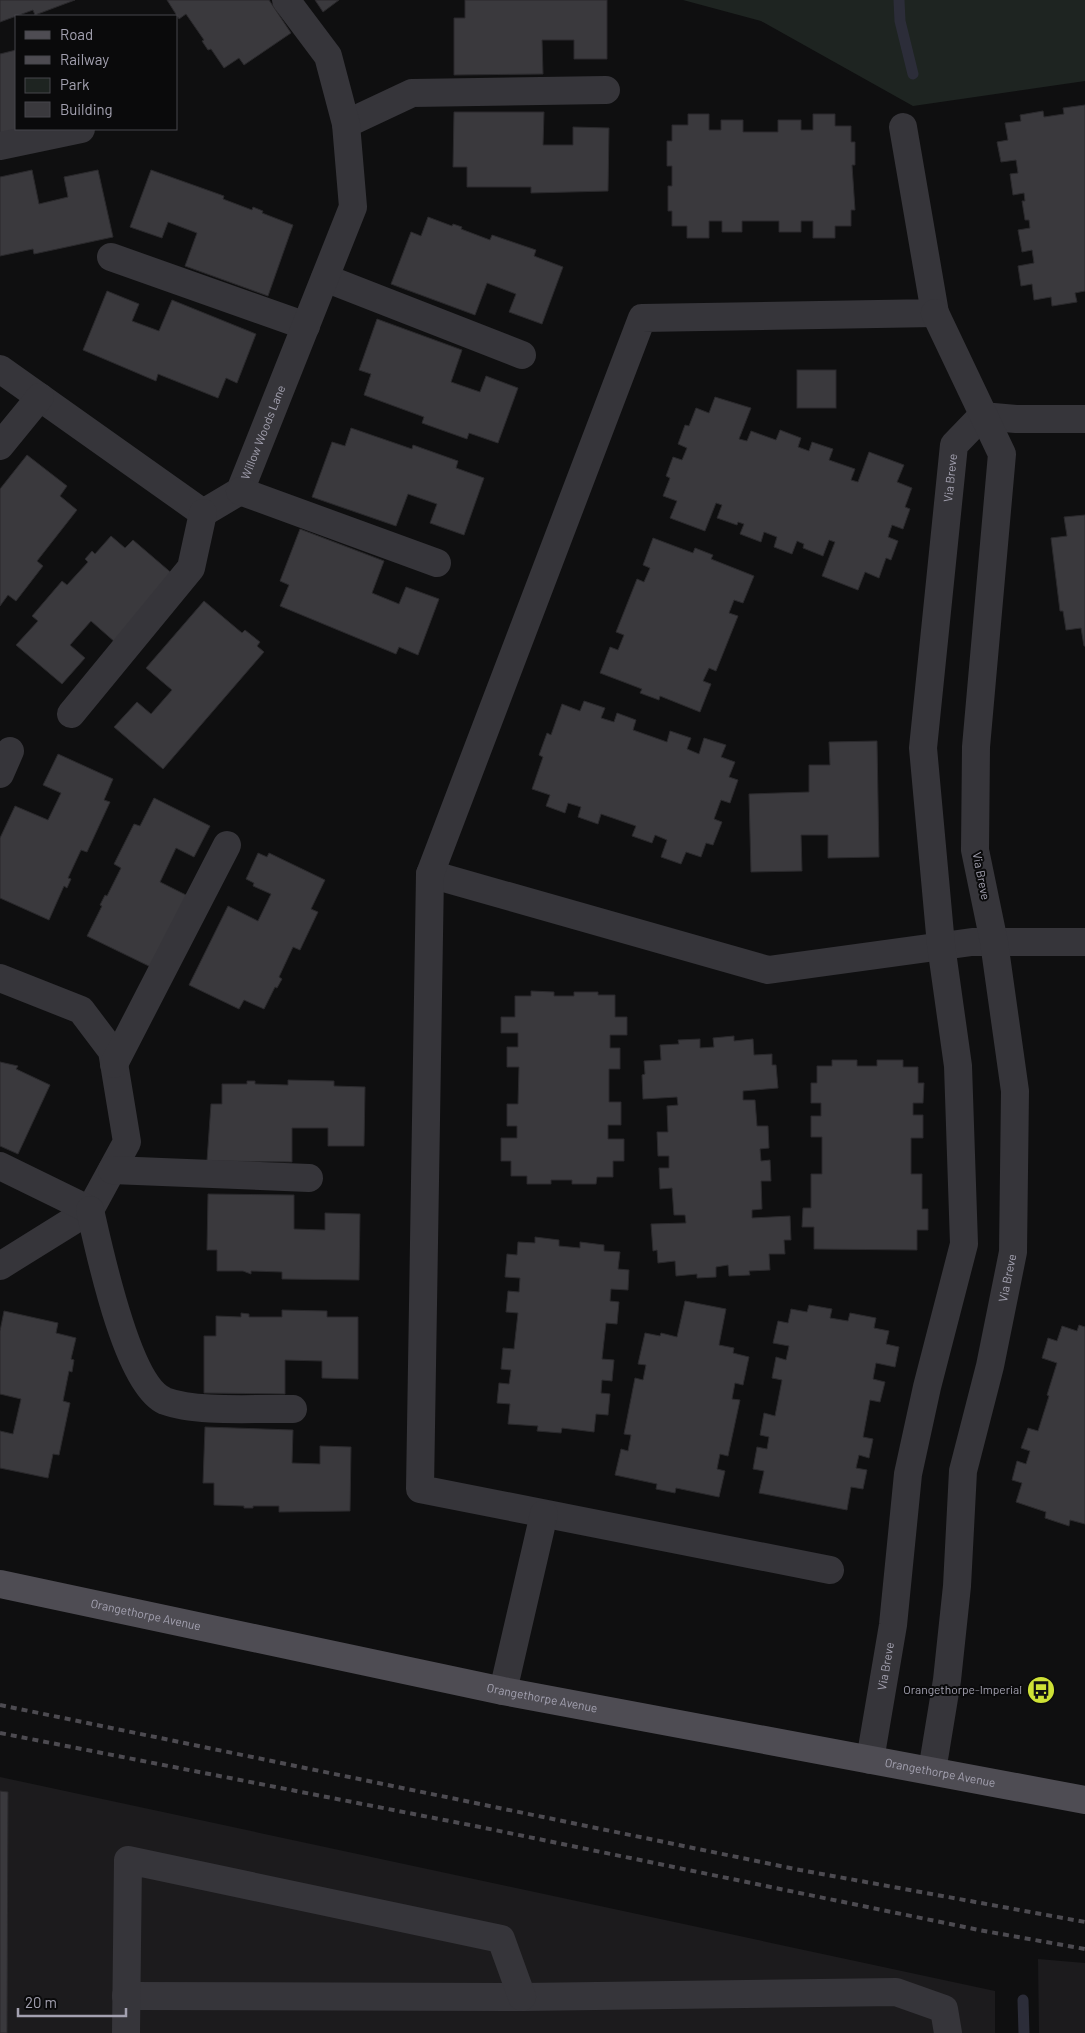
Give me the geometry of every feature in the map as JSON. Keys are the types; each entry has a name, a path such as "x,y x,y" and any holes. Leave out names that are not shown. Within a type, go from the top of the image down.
{"main road":[{"name":"Orangethorpe Avenue","path":"0,1584 503,1691 1085,1800"}],"street":[{"name":"Willow Woods Lane","path":"203,513 240,491 353,207 346,124 328,56 286,0"},
{"path":"346,124 412,93 606,90"},
{"path":"903,127 935,313 982,416 1016,419 1085,419"},
{"path":"0,146 76,130"},
{"path":"111,257 306,326"},
{"path":"325,278 522,355"},
{"path":"830,1570 420,1489 430,874 642,318 935,313"},
{"path":"0,369 203,513 191,568 71,714"},
{"path":"0,446 40,397"},
{"name":"Via Breve","path":"870,1760 893,1625 908,1474 927,1387 964,1244 958,1066 941,945 923,748 954,445 982,416 1002,454 976,747 975,850 994,942 1016,1091 1012,1252 990,1366 963,1471 957,1586 947,1680 932,1771"},
{"path":"240,491 437,563"},
{"path":"114,1064 227,845"},
{"path":"430,874 768,970 941,945 994,942 1085,942"},
{"path":"0,978 81,1010 112,1051 127,1142 90,1210 0,1266"},
{"path":"0,1166 90,1210 116,1314 146,1383 164,1400 193,1407 293,1409"},
{"path":"112,1170 309,1178"},
{"path":"503,1691 544,1514"},
{"path":"126,2033 128,1860 501,1939 522,1997"},
{"path":"126,1996 522,1997 896,1992 944,2009 948,2033"}],"shaded area":[{"path":"0,1777 995,1991 995,2033 0,2033"},
{"path":"1038,1959 1085,1963 1085,2033 1039,2033"}],"green space":[{"path":"683,0 1085,0 1085,81 913,106 761,21"}],"building":[{"path":"0,0 75,0 35,15 33,10 0,22"},
{"path":"167,0 269,0 291,33 244,65 239,58 224,68 211,49 208,50 202,41 204,40 186,14 179,19"},
{"path":"315,0 339,0 323,12"},
{"path":"465,0 607,0 607,59 574,59 574,40 542,40 543,74 454,75 454,18 465,18"},
{"path":"15,50 15,130 0,137 0,54"},
{"path":"1085,105 1085,291 1075,293 1077,302 1052,306 1051,297 1034,300 1032,284 1021,286 1018,266 1034,263 1032,250 1022,252 1018,230 1030,228 1029,220 1025,220 1022,201 1025,201 1024,193 1013,195 1010,174 1018,173 1016,160 1001,162 997,142 1008,140 1005,123 1021,121 1020,115 1043,111 1044,117 1064,114 1063,108"},
{"path":"454,112 544,112 543,145 573,145 573,127 609,128 608,191 531,193 531,187 467,187 467,167 453,167"},
{"path":"688,114 709,114 709,130 721,130 721,120 743,120 743,132 778,132 778,120 801,120 801,130 813,130 813,114 835,114 835,126 851,126 851,142 855,142 855,165 852,165 855,210 851,210 851,226 835,226 835,238 813,238 813,221 801,221 801,232 779,232 779,221 742,221 742,232 722,232 722,221 709,221 709,238 687,238 687,226 672,226 672,211 668,211 668,186 672,186 672,166 667,166 667,141 672,141 672,125 688,125"},
{"path":"32,170 39,204 68,197 64,177 98,170 113,237 34,254 33,249 0,256 0,177"},
{"path":"151,170 224,196 223,199 252,210 253,207 263,211 262,213 293,225 268,296 185,266 197,233 168,222 162,238 130,227"},
{"path":"428,217 452,226 453,224 462,227 461,229 490,240 492,235 536,250 534,256 563,267 542,324 509,312 516,294 487,283 475,315 391,284 411,232 421,236"},
{"path":"107,291 139,304 132,321 159,331 172,300 256,334 237,383 226,378 218,398 158,374 156,381 83,350"},
{"path":"377,319 462,350 451,382 480,392 486,376 518,388 498,443 469,433 467,439 422,423 424,417 364,395 371,374 359,370"},
{"path":"797,370 836,370 836,408 797,408"},
{"path":"715,397 751,408 739,439 747,441 751,431 776,440 780,430 801,438 798,447 809,451 812,442 833,449 829,460 855,469 851,480 858,482 869,452 904,465 897,482 912,488 905,507 910,509 903,529 892,525 888,537 898,541 891,560 886,558 879,578 865,572 858,590 822,576 835,542 829,540 823,556 803,548 804,544 797,541 792,554 774,547 777,537 764,532 761,542 740,534 744,524 738,522 737,525 717,518 722,505 716,503 705,531 670,518 677,501 663,496 670,478 666,476 673,457 682,460 687,448 678,444 685,425 689,426 696,408 709,413"},
{"path":"351,428 412,449 413,445 458,461 456,468 484,478 464,535 430,523 437,504 408,494 396,526 312,497 332,442 345,446"},
{"path":"27,455 67,486 60,496 77,510 37,561 43,566 16,601 8,595 0,606 0,489"},
{"path":"1085,515 1084,646 1081,628 1066,630 1063,611 1060,611 1051,538 1067,536 1064,517"},
{"path":"300,529 384,561 372,593 399,604 406,587 439,599 418,655 399,647 396,654 280,606 289,585 280,581"},
{"path":"111,536 125,548 133,540 175,576 116,643 91,621 70,645 85,658 62,684 16,645 38,621 32,616 62,581 67,585 88,562 85,559 92,551 95,554"},
{"path":"653,538 693,553 695,548 713,555 711,559 754,576 743,603 734,600 729,613 738,616 716,671 709,668 703,681 711,684 700,712 660,696 659,700 640,693 642,689 600,673 610,647 618,650 624,635 616,632 637,579 644,582 650,568 643,565"},
{"path":"204,601 242,633 245,630 260,642 257,646 264,652 163,769 114,727 137,702 151,714 172,690 146,668"},
{"path":"584,701 605,708 601,718 614,722 617,713 636,720 633,730 667,742 670,731 691,738 687,749 699,754 704,738 726,745 721,757 735,762 729,777 738,780 730,803 721,800 714,819 722,822 713,845 706,843 701,857 686,852 681,864 661,857 667,840 655,835 652,843 632,836 636,826 601,814 598,824 578,817 581,807 568,803 565,813 546,806 550,795 532,789 543,757 539,755 547,733 551,735 562,704 580,711"},
{"path":"877,741 879,857 828,858 828,835 801,835 802,871 751,872 749,794 809,792 809,765 830,765 829,742"},
{"path":"58,754 113,779 104,800 110,802 87,852 81,850 68,878 71,879 67,888 64,886 49,920 0,898 0,838 15,806 48,820 61,793 43,785"},
{"path":"154,798 210,826 194,857 176,848 160,882 192,898 157,970 87,936 102,906 100,905 105,895 107,896 121,868 114,864 134,824 140,826"},
{"path":"258,853 267,857 269,853 325,880 311,909 318,912 300,950 293,947 279,977 282,979 277,988 275,987 264,1009 244,1000 239,1009 189,985 228,906 258,921 271,894 253,886 254,883 246,879"},
{"path":"531,991 554,992 554,996 574,996 574,992 598,992 598,995 615,995 615,1017 627,1017 627,1035 610,1035 610,1048 620,1048 620,1069 609,1069 609,1102 621,1102 621,1125 608,1125 608,1139 624,1139 624,1161 613,1161 613,1177 597,1177 596,1184 572,1184 572,1180 551,1180 551,1184 527,1184 527,1176 511,1176 511,1161 501,1161 501,1138 517,1138 517,1126 507,1126 507,1104 518,1104 519,1067 507,1067 507,1047 518,1047 518,1033 501,1033 501,1017 515,1017 515,996 531,996"},
{"path":"734,1036 734,1041 753,1039 754,1055 772,1054 772,1065 776,1065 778,1088 743,1091 743,1100 755,1100 757,1126 768,1126 769,1148 760,1149 761,1161 770,1160 771,1181 761,1181 762,1209 752,1210 752,1218 790,1216 791,1240 784,1240 785,1254 769,1254 770,1270 749,1271 750,1275 729,1276 728,1265 716,1267 716,1277 697,1278 697,1274 676,1276 675,1261 658,1263 657,1250 653,1251 651,1224 686,1223 685,1215 674,1215 672,1188 660,1189 659,1168 669,1168 669,1156 658,1156 657,1132 668,1132 667,1106 678,1105 677,1097 643,1099 642,1075 645,1074 644,1061 661,1060 660,1045 679,1044 678,1040 700,1039 700,1048 714,1047 713,1038"},
{"path":"832,1060 857,1060 857,1066 877,1066 877,1060 903,1060 903,1067 918,1067 918,1083 924,1083 923,1103 913,1103 913,1115 923,1115 923,1138 911,1138 911,1174 922,1174 922,1209 928,1209 928,1230 917,1230 917,1250 814,1249 814,1227 802,1227 803,1208 811,1208 811,1174 822,1174 822,1137 811,1137 811,1116 821,1116 821,1103 811,1103 811,1083 817,1083 817,1066 832,1066"},
{"path":"0,1062 18,1066 16,1069 50,1085 18,1154 0,1146"},
{"path":"288,1080 334,1081 334,1086 365,1087 364,1146 328,1146 328,1128 292,1128 292,1162 207,1161 211,1104 222,1104 222,1084 247,1084 247,1081 255,1081 255,1084 288,1085"},
{"path":"208,1194 294,1195 294,1229 325,1230 325,1213 360,1214 359,1280 282,1279 282,1272 251,1271 251,1274 243,1271 217,1271 217,1250 207,1250"},
{"path":"535,1237 559,1240 559,1246 580,1248 580,1242 604,1245 604,1251 620,1252 618,1269 629,1270 628,1290 611,1289 610,1301 619,1302 617,1324 606,1323 602,1359 614,1360 612,1381 602,1380 601,1393 610,1394 608,1415 596,1414 594,1432 562,1428 561,1433 537,1431 538,1426 508,1424 510,1404 497,1403 499,1383 509,1384 511,1370 501,1369 503,1348 514,1349 518,1313 506,1312 508,1291 519,1292 520,1278 505,1277 507,1254 517,1255 518,1242 535,1243"},
{"path":"685,1301 726,1309 719,1345 734,1348 733,1353 749,1357 743,1385 735,1383 732,1399 740,1400 728,1456 720,1454 717,1469 725,1471 719,1497 676,1488 675,1493 656,1489 657,1484 615,1475 621,1449 628,1451 631,1435 624,1434 635,1378 643,1380 646,1365 638,1364 645,1333 660,1336 661,1333 677,1337"},
{"path":"809,1305 832,1309 830,1318 848,1321 850,1313 876,1318 874,1328 889,1331 886,1344 899,1347 895,1367 876,1363 873,1379 885,1382 880,1402 870,1400 863,1437 873,1439 869,1458 859,1455 856,1468 867,1470 863,1489 851,1487 847,1510 759,1493 764,1471 753,1469 757,1447 767,1449 769,1437 760,1435 764,1413 775,1416 782,1380 772,1378 776,1357 786,1360 789,1346 773,1343 778,1321 788,1323 791,1309 807,1312"},
{"path":"282,1310 327,1311 327,1317 358,1317 358,1379 322,1378 322,1361 285,1360 285,1394 204,1393 204,1336 216,1336 216,1316 241,1317 241,1313 249,1314 249,1317 282,1317"},
{"path":"4,1311 58,1323 56,1333 76,1338 71,1359 74,1360 72,1372 69,1371 63,1401 70,1403 59,1455 53,1454 48,1478 0,1468 0,1431 13,1434 21,1399 0,1394 0,1331"},
{"path":"1079,1325 1085,1327 1085,1524 1070,1520 1069,1526 1045,1518 1046,1512 1016,1502 1022,1483 1012,1480 1017,1461 1026,1464 1030,1451 1021,1448 1028,1428 1038,1431 1049,1396 1047,1395 1057,1363 1042,1358 1048,1338 1057,1341 1062,1326 1077,1331"},
{"path":"205,1427 293,1430 292,1463 320,1464 320,1446 351,1447 350,1511 279,1512 279,1506 244,1508 244,1506 214,1505 214,1483 203,1483"},
{"path":"0,1791 8,1792 7,2033 0,2033"}],"waterway":[{"path":"899,0 900,21 913,74"},
{"path":"1023,2000 1024,2033"}],"railway":[{"path":"0,1705 800,1870 1085,1922"},
{"path":"0,1733 480,1827 979,1930 1085,1949"}],"place":[{"name":"Orangethorpe-Imperial","path":"1041,1690"}]}
